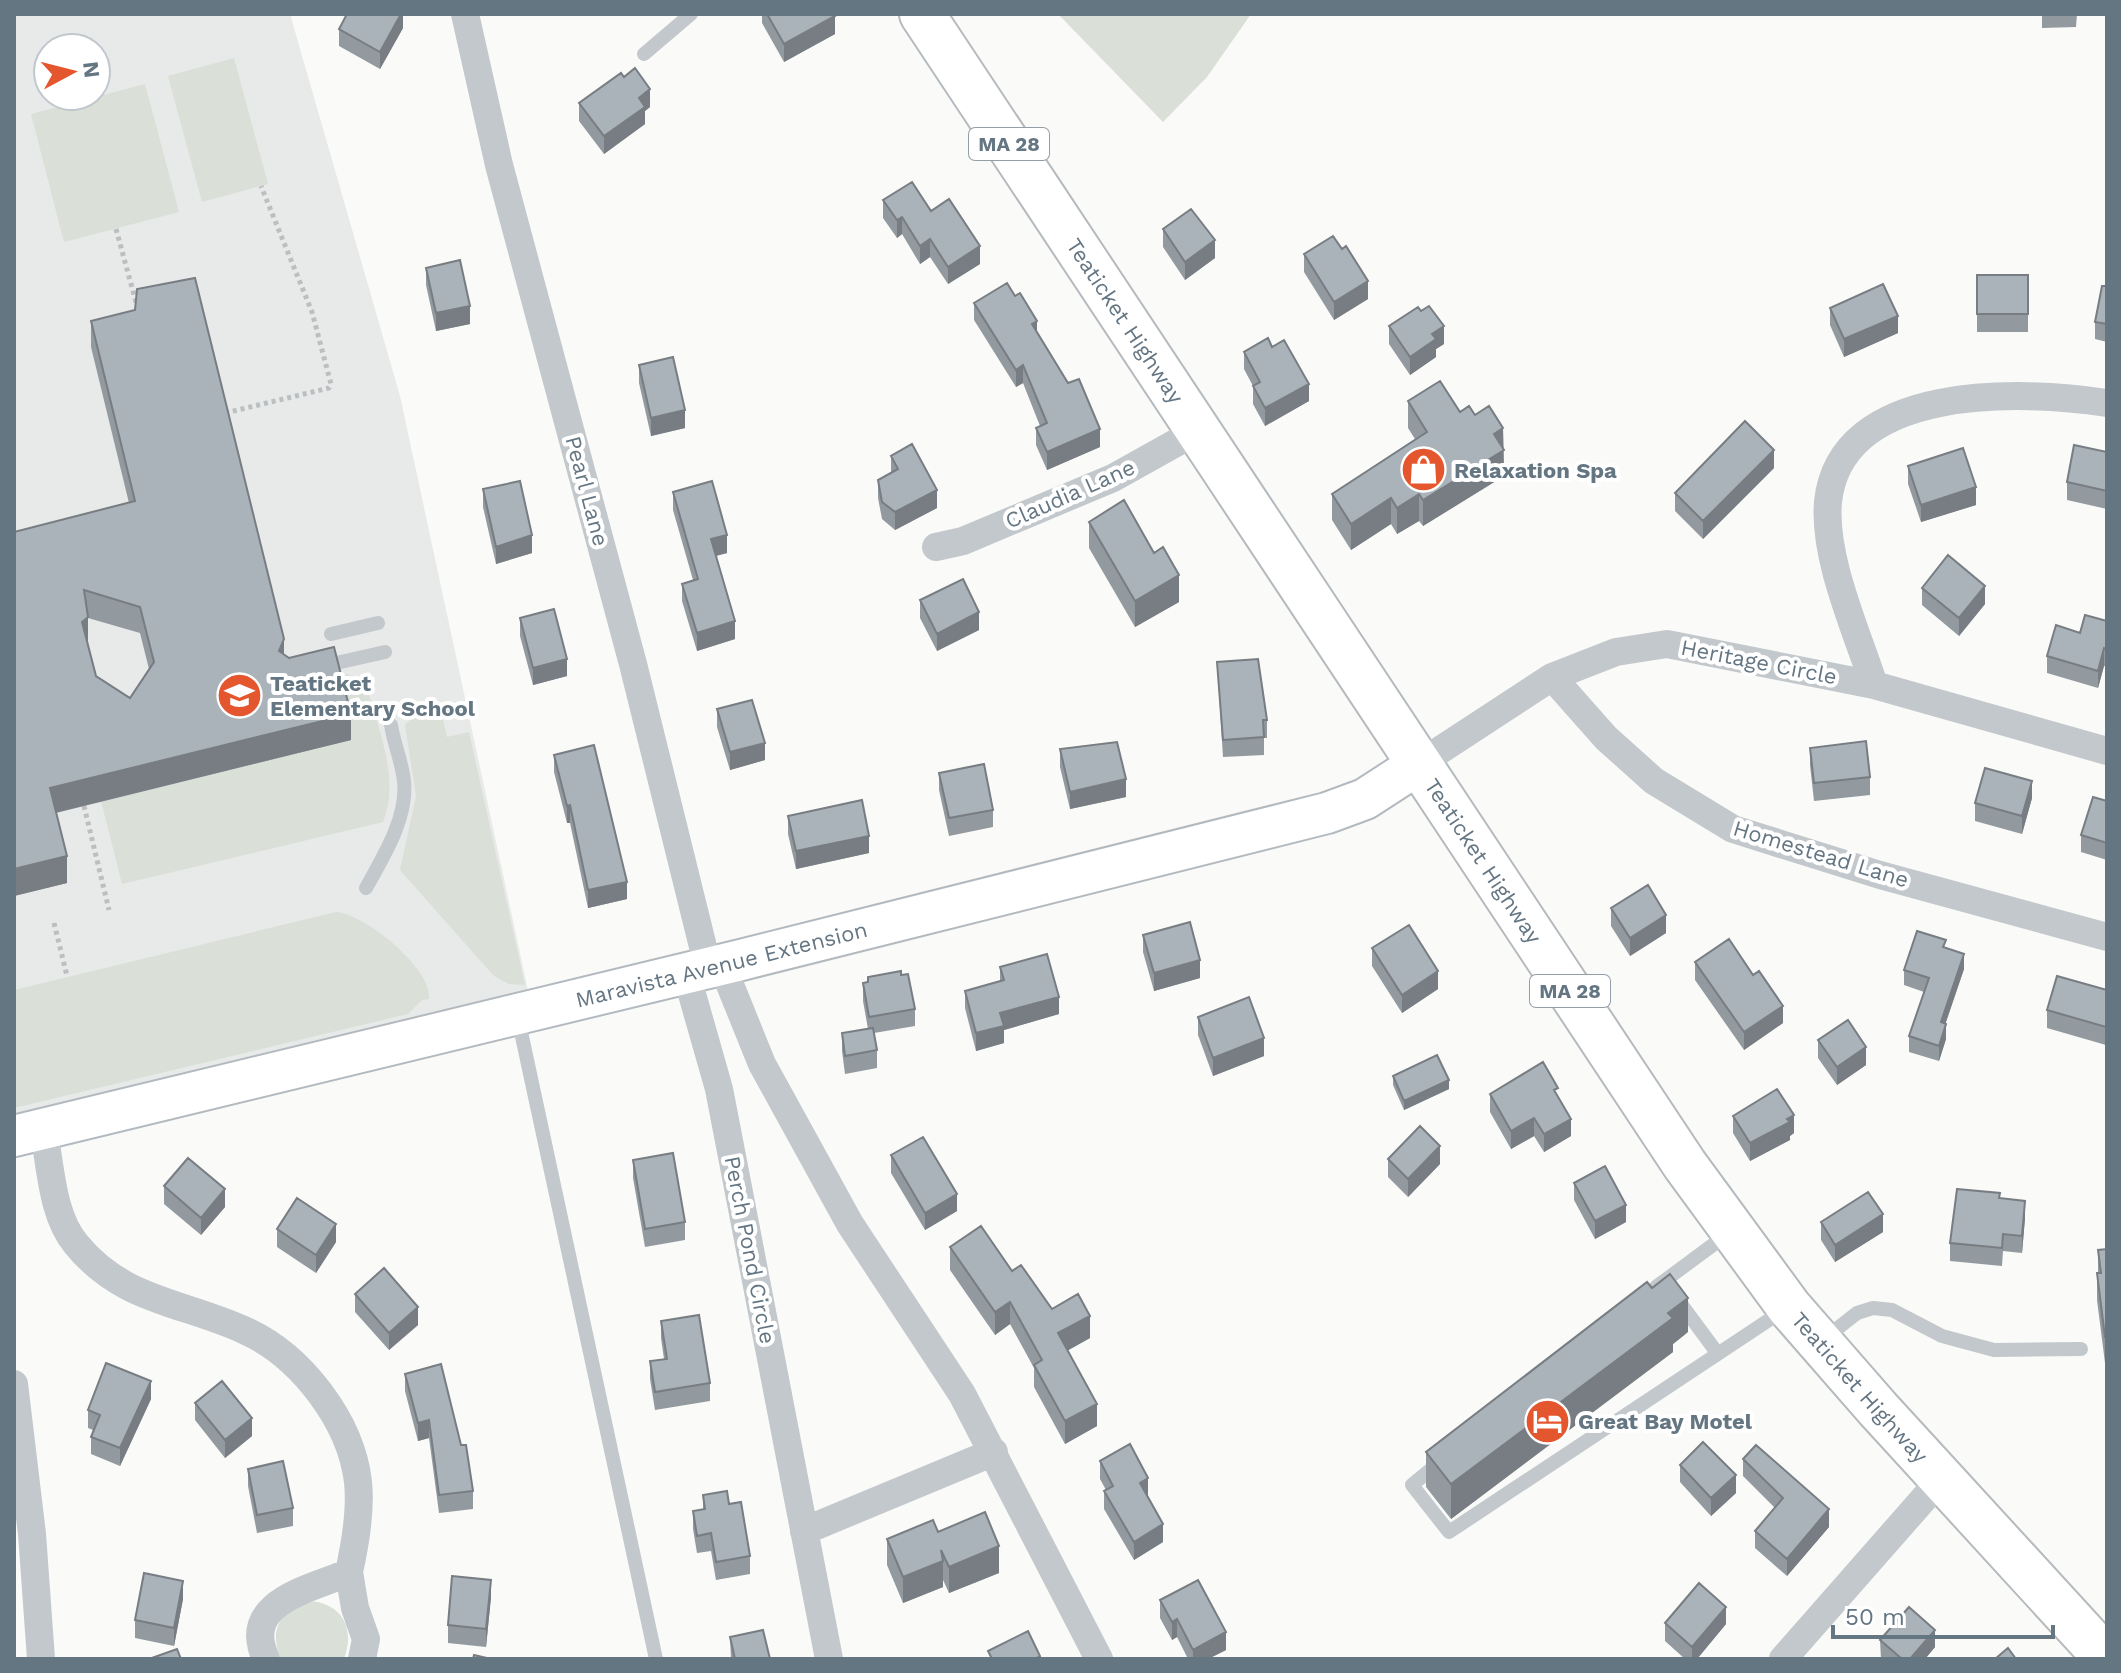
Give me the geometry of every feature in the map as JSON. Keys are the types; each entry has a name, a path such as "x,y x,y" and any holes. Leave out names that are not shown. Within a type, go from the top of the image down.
{"main road":[{"name":"Teaticket Highway","path":"922,14 1685,1165 1789,1307 2107,1659"},
{"name":"Maravista Avenue Extension","path":"28,1132 1327,813 1365,799 1419,764"}],"street":[{"name":"Pearl Lane","path":"465,14 499,165 633,664 705,968"},
{"name":"Heritage Circle","path":"1874,685 1834,560 1829,529 1833,480 1857,440 1897,416 1958,400 2010,396 2069,397 2107,403"},
{"name":"Claudia Lane","path":"936,547 963,541 1113,478 1199,430"},
{"name":"Heritage Circle","path":"1552,677 1616,652 1667,644 1874,685 2107,751"},
{"path":"1419,764 1552,677"},
{"name":"Homestead Lane","path":"1552,677 1606,738 1654,781 1733,829 1839,863 2107,937"},
{"path":"705,968 850,1224 962,1394 1099,1659"},
{"name":"Perch Pond Circle","path":"705,968 719,1089 829,1659"},
{"path":"28,1132 74,1242 90,1260 146,1297 244,1330 263,1340 289,1360 320,1395 350,1449 358,1484 349,1572 355,1608 366,1639 362,1659"},
{"path":"14,1384 32,1534 41,1659"},
{"path":"804,1531 994,1452"},
{"path":"1783,1659 1942,1478"},
{"path":"266,1659 262,1635 266,1617 277,1602 292,1592 349,1572"}],"lane":[{"path":"644,54 691,14"},
{"path":"331,634 378,623"},
{"path":"301,670 385,652"},
{"path":"366,888 390,844 403,800 404,779 391,725"},
{"path":"517,1014 656,1659"},
{"path":"1640,1299 1733,1230"},
{"path":"1664,1280 1718,1354"},
{"path":"1448,1456 1412,1485 1449,1532 1789,1307"},
{"path":"1820,1341 1857,1313 1873,1308 1892,1310 1942,1336 1994,1350 2081,1349"}],"path":[{"path":"222,414 329,388 331,384 315,321 261,186"},
{"path":"116,229 140,315"},
{"path":"84,806 109,910"},
{"path":"54,923 67,976"}],"shaded area":[{"name":"Teaticket Elementary School","path":"14,14 290,14 400,396 529,995 14,1122"},
{"path":"1058,14 1251,14 1207,77 1163,122"},
{"path":"234,58 268,184 202,202 168,76"},
{"path":"145,84 179,212 64,242 31,114 112,112 112,93"},
{"path":"347,674 362,680 368,690 382,739 389,772 388,806 383,822 122,884 101,801"},
{"path":"441,711 447,737 469,732 525,985 509,984 494,976 400,870 416,796 405,725 412,718"},
{"path":"336,912 363,922 395,945 420,973 429,999 422,1000 408,1014 14,1108 14,990"},
{"path":"306,1601 328,1606 343,1618 348,1637 344,1659 280,1657 276,1638 280,1623 290,1611"}],"building":[{"path":"347,14 401,14 380,52 339,29"},
{"path":"767,14 833,14 835,16 784,44"},
{"path":"635,68 650,89 639,98 645,107 604,136 579,103 621,73 624,77"},
{"path":"912,182 931,211 949,199 980,246 948,267 930,239 920,246 902,217 897,220 883,200"},
{"path":"1191,209 1215,240 1185,262 1163,229"},
{"path":"1333,236 1342,249 1346,246 1368,281 1334,302 1304,254"},
{"path":"460,260 470,306 436,313 426,268"},
{"path":"1977,275 2028,275 2028,314 1977,314"},
{"path":"195,278 284,639 279,651 289,658 334,647 351,714 50,788 67,856 14,869 14,532 135,501 91,321 135,310 137,289","holes":["84,590 140,607 154,662 130,698 96,676 82,622 88,617"]},
{"path":"1007,283 1015,296 1020,293 1037,321 1032,324 1068,383 1079,379 1100,429 1047,452 1036,428 1047,423 1023,365 1016,370 974,303"},
{"path":"1883,284 1898,316 1844,339 1830,308"},
{"path":"2102,286 2107,286 2107,324 2095,322"},
{"path":"1429,306 1444,326 1432,334 1436,339 1410,357 1389,326 1418,307 1421,311"},
{"path":"1268,338 1272,347 1284,340 1309,384 1265,408 1253,386 1260,382 1244,352"},
{"path":"673,357 685,410 651,418 639,365"},
{"path":"1440,381 1460,412 1469,406 1475,415 1489,406 1503,428 1494,434 1504,450 1423,500 1419,494 1397,508 1391,498 1351,524 1332,494 1427,432 1408,401"},
{"path":"1745,421 1774,450 1703,521 1675,493"},
{"path":"912,444 937,490 895,512 882,502 878,480 898,469 891,456"},
{"path":"2074,445 2107,452 2107,491 2067,482"},
{"path":"1963,448 1976,487 1921,505 1908,466"},
{"path":"520,481 532,535 496,547 483,489"},
{"path":"712,481 727,535 711,539 735,621 697,633 682,584 698,579 673,492"},
{"path":"1124,500 1154,553 1163,547 1179,575 1135,601 1089,522"},
{"path":"1948,555 1985,586 1959,618 1922,588"},
{"path":"963,579 979,612 937,634 920,600"},
{"path":"554,609 567,659 533,668 520,618"},
{"path":"2085,615 2107,621 2107,649 2104,648 2098,671 2047,656 2056,625 2080,633"},
{"path":"1258,659 1267,720 1263,720 1264,737 1223,740 1217,662"},
{"path":"752,700 765,743 730,752 717,709"},
{"path":"1866,741 1870,777 1814,783 1810,748"},
{"path":"1117,742 1126,779 1070,792 1060,749"},
{"path":"594,745 627,882 588,890 570,805 567,806 554,755"},
{"path":"984,764 993,810 949,818 939,773"},
{"path":"1985,768 2032,781 2022,816 1975,803"},
{"path":"2093,797 2107,801 2107,843 2081,835"},
{"path":"862,800 869,836 796,851 788,816"},
{"path":"1648,885 1666,915 1630,938 1611,908"},
{"path":"1190,922 1200,960 1154,973 1143,935"},
{"path":"1409,925 1438,971 1402,995 1372,948"},
{"path":"1917,931 1946,940 1943,947 1964,954 1941,1022 1946,1024 1939,1046 1909,1036 1929,978 1904,970"},
{"path":"1729,939 1753,975 1759,971 1783,1006 1744,1032 1695,962"},
{"path":"1047,954 1059,997 1000,1013 1004,1026 976,1033 965,991 1004,980 1000,967"},
{"path":"901,971 901,975 908,974 915,1009 869,1017 863,983 868,982 868,977"},
{"path":"2057,976 2107,990 2106,1027 2047,1010"},
{"path":"1249,997 1264,1038 1213,1058 1198,1017"},
{"path":"1848,1020 1866,1047 1837,1067 1818,1040"},
{"path":"873,1028 877,1050 845,1056 842,1033"},
{"path":"1437,1055 1449,1080 1404,1101 1393,1076"},
{"path":"1543,1062 1558,1088 1554,1090 1571,1119 1544,1134 1534,1118 1511,1131 1490,1094"},
{"path":"1777,1089 1794,1115 1787,1119 1790,1122 1750,1143 1733,1116"},
{"path":"1420,1126 1440,1146 1408,1179 1388,1159"},
{"path":"923,1137 957,1194 925,1213 891,1155"},
{"path":"673,1153 685,1222 645,1229 633,1160"},
{"path":"188,1158 225,1189 201,1218 164,1186"},
{"path":"1605,1166 1626,1205 1595,1221 1574,1183"},
{"path":"1957,1189 2000,1193 1999,1198 2025,1201 2022,1236 2003,1234 2002,1248 1950,1243"},
{"path":"1868,1192 1883,1214 1835,1245 1821,1222"},
{"path":"297,1198 336,1224 316,1255 277,1229"},
{"path":"981,1226 1012,1271 1021,1265 1052,1309 1078,1294 1090,1316 1058,1333 1097,1404 1065,1421 1034,1365 1042,1360 1010,1302 995,1312 950,1247"},
{"path":"2107,1249 2105,1337 2097,1273 2101,1273 2098,1250"},
{"path":"384,1268 418,1307 389,1333 355,1294"},
{"path":"1670,1274 1688,1298 1668,1313 1673,1318 1451,1484 1426,1452 1647,1282 1652,1288"},
{"path":"699,1315 710,1383 655,1392 650,1361 667,1359 661,1321"},
{"path":"106,1363 151,1381 120,1448 91,1437 100,1415 88,1410"},
{"path":"441,1364 461,1445 466,1445 473,1491 439,1495 429,1420 418,1423 405,1374"},
{"path":"222,1381 252,1418 225,1440 195,1403"},
{"path":"1703,1442 1736,1475 1711,1498 1680,1465"},
{"path":"1130,1444 1148,1478 1140,1483 1163,1524 1134,1542 1104,1491 1113,1486 1100,1461"},
{"path":"1756,1445 1829,1509 1787,1559 1755,1531 1783,1498 1743,1459"},
{"path":"283,1461 293,1508 257,1515 248,1469"},
{"path":"727,1491 729,1504 741,1502 750,1556 716,1562 711,1533 697,1536 693,1511 705,1509 703,1495"},
{"path":"985,1512 999,1546 949,1567 941,1550 943,1561 903,1577 887,1539 933,1520 938,1532"},
{"path":"144,1573 183,1581 174,1628 135,1620"},
{"path":"452,1576 491,1580 486,1629 448,1625"},
{"path":"1198,1580 1226,1632 1193,1650 1177,1619 1172,1622 1160,1600"},
{"path":"1699,1583 1726,1607 1692,1647 1665,1623"},
{"path":"1909,1607 1935,1630 1910,1659 1902,1659 1880,1640"},
{"path":"763,1630 770,1659 735,1659 730,1637"},
{"path":"1028,1631 1040,1656 1035,1659 992,1659 988,1651"},
{"path":"2008,1648 2016,1659 1995,1659"},
{"path":"177,1649 181,1659 149,1659"}],"place":[{"name":"Relaxation Spa","path":"1423,470"},
{"name":"Teaticket Elementary School","path":"239,696"},
{"name":"Great Bay Motel","path":"1547,1421"}]}
